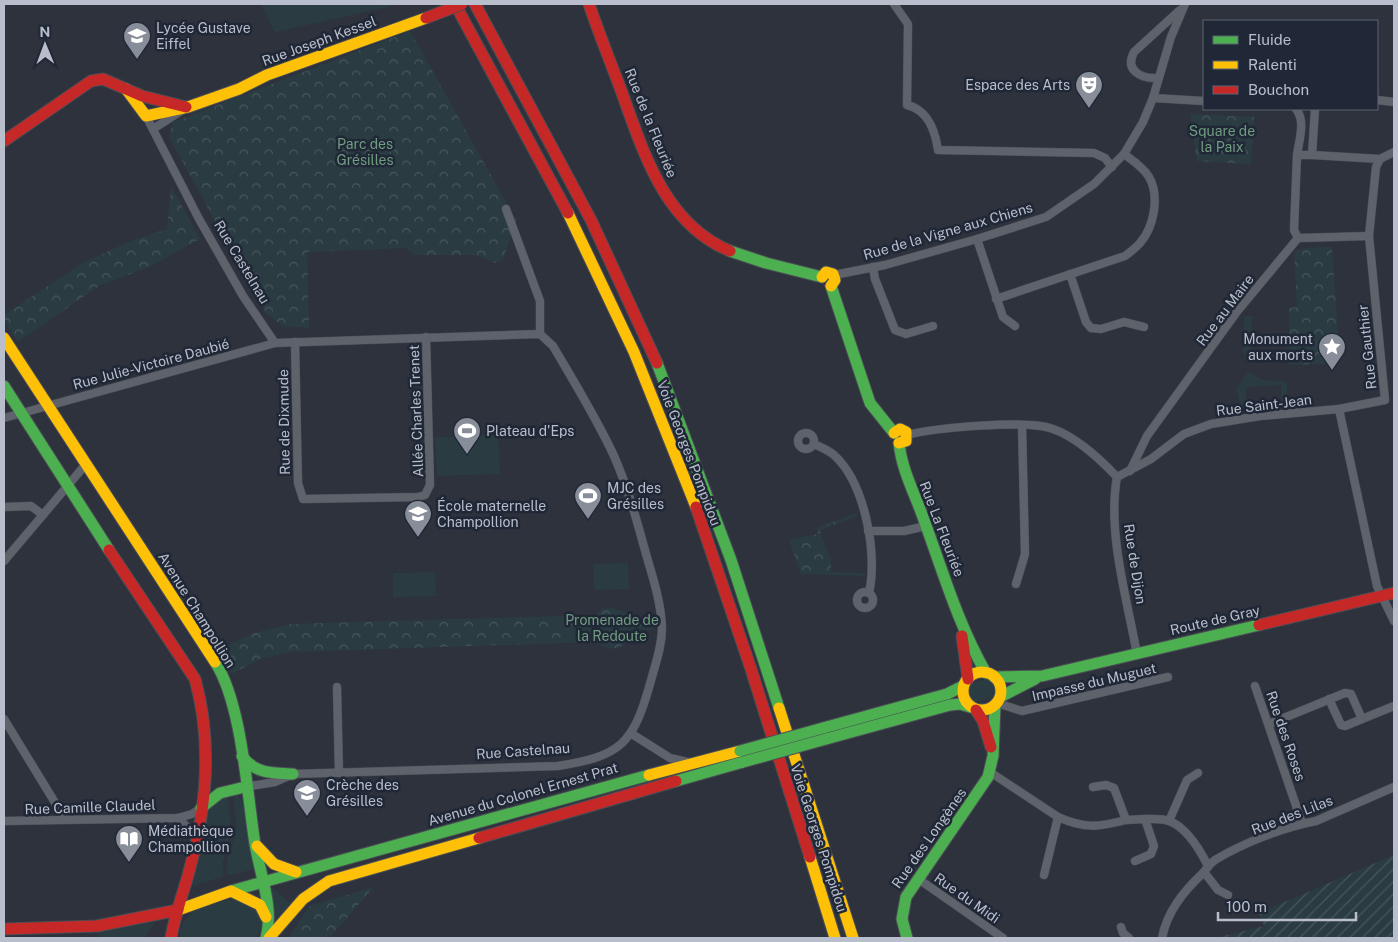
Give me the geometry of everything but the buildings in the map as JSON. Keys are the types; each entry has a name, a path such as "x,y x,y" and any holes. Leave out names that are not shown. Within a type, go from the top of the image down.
{"main road":[{"name":"Voie Georges Pompidou","path":"455,4 577,229 656,403 736,627 835,938"},
{"name":"Rue Joseph Kessel","path":"146,116 188,107 238,89 268,75 462,4"},
{"name":"Voie Georges Pompidou","path":"475,4 591,220 640,323 671,397 731,560 853,938"},
{"name":"Rue de la Fleuriée","path":"589,4 647,159 670,202 696,229 712,242 762,262 822,277 824,285 833,281"},
{"name":"Rue Castelnau","path":"4,141 91,81 103,79 126,89 146,116"},
{"path":"126,89 142,96 188,107"},
{"path":"833,281 870,403 900,437"},
{"name":"Avenue Champollion","path":"4,338 218,666 232,706 241,754 245,787 268,904 268,938"},
{"path":"4,386 67,488 195,679 202,697 207,740 201,808 178,910 171,933 163,938"},
{"name":"Rue La Fleuriée","path":"900,437 901,466 926,526 961,624 990,675"},
{"name":"Route de Gray","path":"990,675 1042,676 1394,593"},
{"name":"Rue La Fleuriée","path":"961,624 965,682"},
{"path":"976,673 990,675 1000,686 998,702 989,709 973,708 960,704 950,705 824,734 947,694 976,673"},
{"name":"Route de Gray","path":"998,702 1042,676"},
{"path":"965,682 965,701 973,708"},
{"name":"Rue des Longènes","path":"907,938 902,919 903,904 917,878 958,824 985,783 990,772 998,702"},
{"name":"Rue des Longènes","path":"973,708 983,721 993,756"},
{"name":"Avenue du Colonel Ernest Prat","path":"268,938 298,903 317,888 329,882 741,756 824,734"},
{"path":"241,754 250,767 255,770 293,774"},
{"name":"Avenue du Colonel Ernest Prat","path":"4,929 96,926 178,910 231,891 508,813 694,763 741,756"},
{"path":"201,808 220,793 245,787"},
{"path":"257,846 264,857 281,869 302,872"},
{"path":"825,850 862,938"},
{"path":"231,891 260,904 268,924"}],"street":[{"path":"894,4 908,24 907,105 923,113 934,131 938,150 1094,153 1105,158 1112,168"},
{"path":"1158,78 1146,78 1138,75 1132,67 1131,57 1134,52 1185,5"},
{"name":"Rue de la Vigne aux Chiens","path":"833,281 873,267 977,239 1046,217 1094,184 1124,154 1140,128 1153,98 1171,37 1185,5"},
{"path":"1153,98 1203,101"},
{"path":"1378,100 1394,102"},
{"name":"Rue Joseph Kessel","path":"153,129 188,107"},
{"path":"1297,110 1300,114 1301,125 1297,155 1294,230 1298,238 1369,236"},
{"path":"1312,155 1315,110"},
{"name":"Rue Castelnau","path":"146,116 200,220 243,296 275,344"},
{"path":"1297,155 1380,159 1394,152"},
{"path":"996,299 1125,256 1141,243 1150,224 1155,206 1154,188 1148,176 1124,154"},
{"name":"Rue Gauthier","path":"1339,409 1385,400 1369,236 1376,167 1380,159"},
{"path":"275,344 540,334 540,301 506,209"},
{"name":"Rue au Maire","path":"1130,471 1147,436 1236,313 1298,238"},
{"path":"977,239 1003,317 1015,326"},
{"path":"873,267 875,279 895,330 906,334 933,326"},
{"path":"1070,274 1086,322 1091,328 1101,330 1124,322 1144,327"},
{"name":"Rue Castelnau","path":"245,787 275,782 293,774 558,766 594,759 624,743 632,734 644,708 660,649 662,627 659,602 632,505 613,455 553,346 540,334"},
{"name":"Allée Charles Trenet","path":"303,499 418,497 425,495 430,485 426,337"},
{"name":"Rue de Dixmude","path":"295,342 298,482 303,499"},
{"name":"Rue Julie-Victoire Daubié","path":"4,418 275,344"},
{"path":"1385,400 1394,399"},
{"path":"1339,409 1376,586 1394,621"},
{"name":"Rue Saint-Jean","path":"1117,477 1151,459 1184,434 1211,424 1260,416 1339,409"},
{"path":"900,437 928,430 1022,425 1043,426 1058,431 1092,454 1117,477"},
{"path":"1016,584 1025,554 1022,425"},
{"path":"814,444 832,454 848,472 858,494 868,531 871,574 868,593"},
{"path":"4,560 86,464"},
{"name":"Rue de Dijon","path":"1117,477 1114,496 1117,534 1137,654"},
{"path":"4,506 30,506 43,515"},
{"path":"868,531 904,531 926,526"},
{"name":"Impasse du Muguet","path":"998,702 1022,711 1168,677"},
{"name":"Rue des Roses","path":"1255,686 1302,823"},
{"path":"337,687 339,772"},
{"path":"1269,724 1350,693 1362,719"},
{"path":"1329,700 1341,725 1345,726 1394,706"},
{"path":"5,723 65,820"},
{"path":"632,734 670,758 694,763"},
{"path":"990,772 1058,817 1076,825 1090,826 1145,819 1169,821 1191,840 1220,892 1228,894"},
{"path":"1169,821 1187,780 1198,773"},
{"path":"1093,787 1106,785 1114,788 1126,820"},
{"name":"Rue des Lilas","path":"1162,938 1172,910 1184,892 1206,869 1234,850 1302,823 1316,821 1394,787"},
{"name":"Rue Camille Claudel","path":"4,822 178,818 192,814 201,808"},
{"path":"1044,874 1058,817"},
{"path":"178,818 187,827 197,831"},
{"path":"1136,861 1149,856 1154,849 1145,819"},
{"name":"Rue du Midi","path":"917,878 1003,938"},
{"path":"1121,927 1123,933 1129,938"}],"green space":[{"path":"261,4 401,4 275,32"},
{"name":"Parc des Grésilles","path":"410,31 516,220 503,260 495,263 477,255 414,255 406,248 307,252 309,328 283,326 266,313 169,137 173,122"},
{"name":"Square de la Paix","path":"1190,114 1254,117 1251,164 1197,161"},
{"path":"171,186 200,239 151,266 99,286 18,342 4,320 4,315 81,264 126,243 167,229"},
{"path":"1332,247 1340,363 1289,365 1289,308 1297,307 1294,251 1306,248"},
{"path":"1244,316 1252,316 1251,351 1253,354 1249,356 1243,353"},
{"path":"1248,372 1263,380 1287,382 1288,408 1282,408 1281,385 1246,387 1246,410 1242,412 1236,389"},
{"name":"Plateau d'Eps","path":"498,435 500,474 437,476 435,437"},
{"path":"857,513 857,516 823,529 820,533 831,559 831,572 865,573 865,576 801,574 789,540 818,534 817,528"},
{"path":"628,563 629,589 594,590 593,564"},
{"path":"435,572 436,596 393,597 393,573"},
{"name":"Promenade de la Redoute","path":"612,608 625,612 633,625 654,624 654,629 633,630 626,643 615,648 607,648 596,642 291,652 260,659 232,674 219,650 251,634 291,624 596,615 603,609"},
{"path":"991,678 996,687 993,698 974,702 968,693 970,683"},
{"path":"233,794 237,795 242,801 254,869 228,876 228,858 236,830"},
{"path":"228,795 231,829 217,832 202,831 210,809"},
{"path":"231,832 223,861 223,877 188,887 201,833"},
{"path":"1394,855 1394,938 1215,938 1264,926 1259,913"},
{"path":"271,887 290,903 278,920 274,920 269,888"},
{"path":"374,887 329,938 288,938 310,906"},
{"path":"234,899 250,902 260,914 261,929 256,938 180,938 181,928 190,915 207,906"},
{"path":"155,922 145,938 99,938 96,929"}],"traffic: fast":[{"path":"730,251 766,263 822,277"},
{"path":"831,286 870,403 894,433"},
{"path":"657,363 731,560 779,708"},
{"path":"4,386 109,550"},
{"path":"899,443 906,473 952,598 967,636 986,673"},
{"path":"994,677 1042,676 1259,625"},
{"path":"215,662 232,701 242,750 255,844 267,903 268,926 266,938"},
{"path":"1000,697 1035,679"},
{"path":"823,728 947,694 963,686"},
{"path":"826,739 950,705 960,704 970,707"},
{"path":"907,938 902,919 906,897 988,777 993,756 995,705"},
{"path":"740,751 823,728"},
{"path":"743,762 826,739"},
{"path":"242,756 247,762 259,769 272,773 293,774"},
{"path":"676,781 743,762"},
{"path":"231,891 649,775"},
{"path":"201,808 220,793 245,787"}],"traffic: slow":[{"path":"126,89 146,116 188,107 239,89 267,75 426,18"},
{"path":"568,213 634,352 696,507"},
{"path":"822,277 826,272 833,274 835,280 831,286"},
{"path":"4,338 215,662"},
{"path":"894,433 900,429 906,432 906,441 899,443"},
{"path":"982,672 989,673 995,678 1000,684 1001,691 1000,698 995,704 989,709 982,710 975,709 969,704 964,698 963,691 964,684 969,678 975,673 982,672"},
{"path":"779,708 853,938"},
{"path":"649,775 740,751"},
{"path":"269,938 303,899 329,881 479,838"},
{"path":"257,846 274,864 296,872"},
{"path":"810,857 835,938"},
{"path":"178,910 231,891 260,905 266,917"}],"traffic: jam":[{"path":"455,4 568,213"},
{"path":"426,18 462,4"},
{"path":"475,4 591,220 657,363"},
{"path":"589,4 639,140 660,185 673,205 689,224 708,239 730,251"},
{"path":"4,141 91,81 103,79 142,96 186,107"},
{"path":"696,507 751,669 810,857"},
{"path":"109,550 195,679 204,725 205,772 201,818 189,873 171,938"},
{"path":"1259,625 1394,593"},
{"path":"962,636 968,679"},
{"path":"976,710 983,721 991,747"},
{"path":"479,838 676,781"},
{"path":"4,929 97,926 178,910"}],"place":[{"name":"Lycée Gustave Eiffel","path":"137,60"},
{"name":"Espace des Arts","path":"1089,109"},
{"name":"Monument aux morts","path":"1332,371"},
{"name":"Plateau d'Eps","path":"467,455"},
{"name":"MJC des Grésilles","path":"588,520"},
{"name":"École maternelle Champollion","path":"418,538"},
{"name":"Crèche des Grésilles","path":"307,817"},
{"name":"Médiathèque Champollion","path":"129,863"}]}
